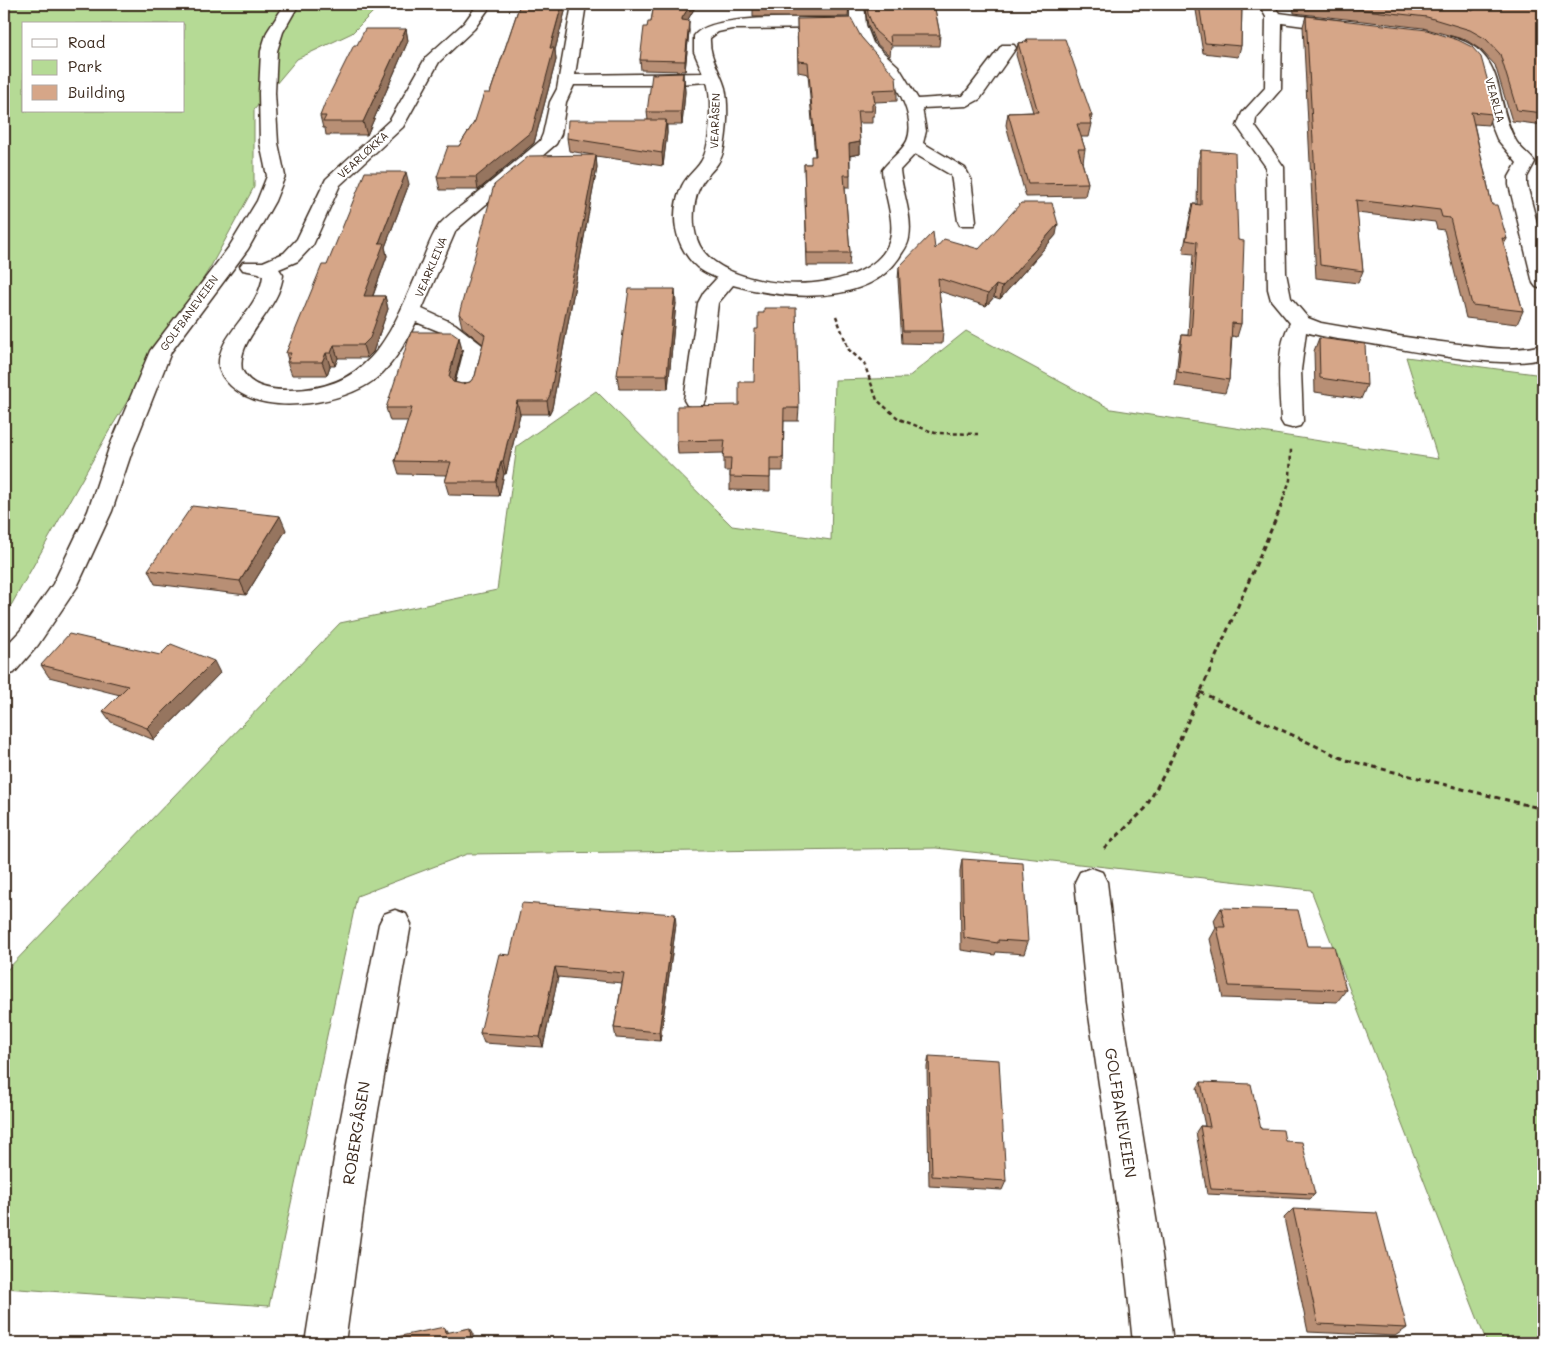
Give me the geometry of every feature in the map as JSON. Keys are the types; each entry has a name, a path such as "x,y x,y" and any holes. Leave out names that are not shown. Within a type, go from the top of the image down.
{"street":[{"name":"GOLFBANEVEIEN","path":"4,666 29,638 64,587 100,510 121,448 161,350 238,249 266,201 276,176 269,143 267,71 269,51 275,32 292,4"},
{"name":"VEARLØKKA","path":"224,266 256,266 264,268 291,258 306,241 332,183 393,127 432,60 468,26 485,4"},
{"name":"VEARKLEIVA","path":"264,268 273,274 274,287 238,342 230,365 233,375 246,387 261,394 285,397 322,396 357,382 383,360 412,312 448,227 547,144 552,134 558,102 566,88 572,37 579,4"},
{"path":"857,4 857,23 867,46 894,72 912,104 917,132 913,145 930,153 959,172 962,179 967,221"},
{"path":"1360,28 1270,10 1273,88 1248,118 1246,126 1275,167 1276,274 1281,300 1301,322 1316,328 1418,346 1506,356 1529,356 1543,351"},
{"name":"VEARÅSEN","path":"857,23 732,24 713,28 702,36 701,47 704,62 717,91 713,155 689,191 685,215 687,241 691,248 716,272 767,287 827,289 856,283 881,270 894,254 900,237 891,170 899,158 913,145"},
{"name":"VEARLIA","path":"1434,37 1475,53 1486,66 1506,138 1526,162 1518,177 1518,185 1543,283"},
{"path":"912,104 967,101 974,95 1008,48"},
{"path":"567,80 712,78"},
{"path":"695,400 708,303 711,296 729,277"},
{"name":"VEARKLEIVA","path":"412,312 442,325 465,339 475,348 465,389"},
{"path":"1292,421 1292,343 1296,329 1301,322"},
{"name":"GOLFBANEVEIEN","path":"1091,882 1104,1002 1143,1255 1153,1343"},
{"name":"ROBERGÅSEN","path":"326,1343 339,1232 368,1061 395,924"}],"path":[{"path":"827,289 849,350 864,363 877,400 899,419 935,433 978,434"},
{"path":"1091,882 1094,864 1104,850 1144,809 1167,769 1285,497 1290,480 1292,421"},
{"path":"1200,692 1346,760 1543,809"}],"green space":[{"path":"4,4 381,4 352,33 297,59 254,110 254,187 211,266 109,431 4,618"},
{"path":"966,331 1111,409 1438,459 1406,357 1543,375 1543,1343 1487,1343 1311,890 936,848 467,854 357,896 269,1306 4,1288 4,973 340,623 497,590 517,446 596,391 732,526 831,540 835,380 907,378"}],"building":[{"path":"520,4 562,4 550,48 554,48 532,131 476,177 437,177 448,146 459,146 475,121 484,93 490,93"},
{"path":"654,4 691,4 682,18 682,20 689,21 685,61 640,60 644,27 647,27 648,22 651,22"},
{"path":"753,4 849,4 849,6 753,6"},
{"path":"867,4 934,4 940,35 890,35 891,45 875,31 868,14"},
{"path":"1199,4 1242,4 1241,46 1205,43"},
{"path":"1310,4 1465,4 1472,11 1483,4 1543,5 1543,113 1517,110 1500,54 1486,39 1470,30 1427,17"},
{"path":"1306,16 1427,30 1458,40 1472,47 1481,57 1495,107 1491,107 1493,114 1471,112 1492,205 1497,205 1507,239 1502,238 1523,311 1472,305 1450,218 1442,217 1440,210 1356,200 1363,271 1320,265"},
{"path":"851,18 861,37 896,77 897,89 873,90 875,104 872,104 872,111 857,111 860,142 849,144 850,175 844,175 850,253 807,253 804,164 811,164 811,156 816,156 808,62 798,61 797,19"},
{"path":"365,29 406,29 363,122 323,122 326,116 320,116 325,103 354,45 357,45"},
{"path":"1027,39 1065,39 1092,116 1089,116 1092,124 1077,124 1085,149 1078,149 1088,183 1028,184 1008,113 1038,112 1018,43 1028,42"},
{"path":"683,73 681,112 647,112 652,74"},
{"path":"568,120 666,120 662,153 567,138"},
{"path":"1201,150 1235,153 1238,240 1244,241 1241,324 1232,323 1229,380 1178,372 1182,335 1191,336 1197,242 1186,240 1193,204 1201,205"},
{"path":"596,155 550,395 547,401 517,401 503,461 501,461 496,482 445,482 451,462 395,461 412,408 386,408 411,332 452,332 459,337 449,376 453,382 462,384 470,382 475,376 485,335 459,314 494,185 529,156"},
{"path":"365,172 406,172 379,243 384,243 364,296 385,296 370,338 363,345 334,345 331,353 326,353 322,362 287,362 291,353 286,353 322,265 327,265"},
{"path":"1021,203 1052,203 1058,224 1002,287 996,285 988,294 938,278 943,331 903,331 899,267 933,232 935,249 944,239 979,249"},
{"path":"629,289 675,289 667,375 617,375"},
{"path":"764,308 796,308 799,408 784,408 783,458 770,458 770,478 730,477 731,458 723,458 725,440 677,441 677,406 739,405 739,382 754,382 755,329 758,329 758,313 764,313"},
{"path":"1319,338 1365,344 1367,385 1320,378"},
{"path":"192,506 280,516 240,581 148,570"},
{"path":"69,634 160,655 171,644 214,661 147,728 103,711 128,686 41,665"},
{"path":"962,859 1023,863 1028,942 998,940 998,943 964,938"},
{"path":"522,903 675,914 659,1032 614,1028 624,973 555,967 540,1037 480,1033 499,954 510,955"},
{"path":"1221,908 1298,910 1307,946 1334,946 1346,990 1229,986 1217,927 1225,927"},
{"path":"929,1056 999,1060 1006,1181 932,1176"},
{"path":"1201,1082 1251,1084 1261,1129 1283,1130 1285,1141 1302,1142 1315,1194 1211,1189 1200,1126 1210,1127"},
{"path":"1293,1209 1377,1213 1407,1328 1318,1324"},
{"path":"444,1327 445,1333 470,1328 471,1343 372,1343 372,1342"}]}
